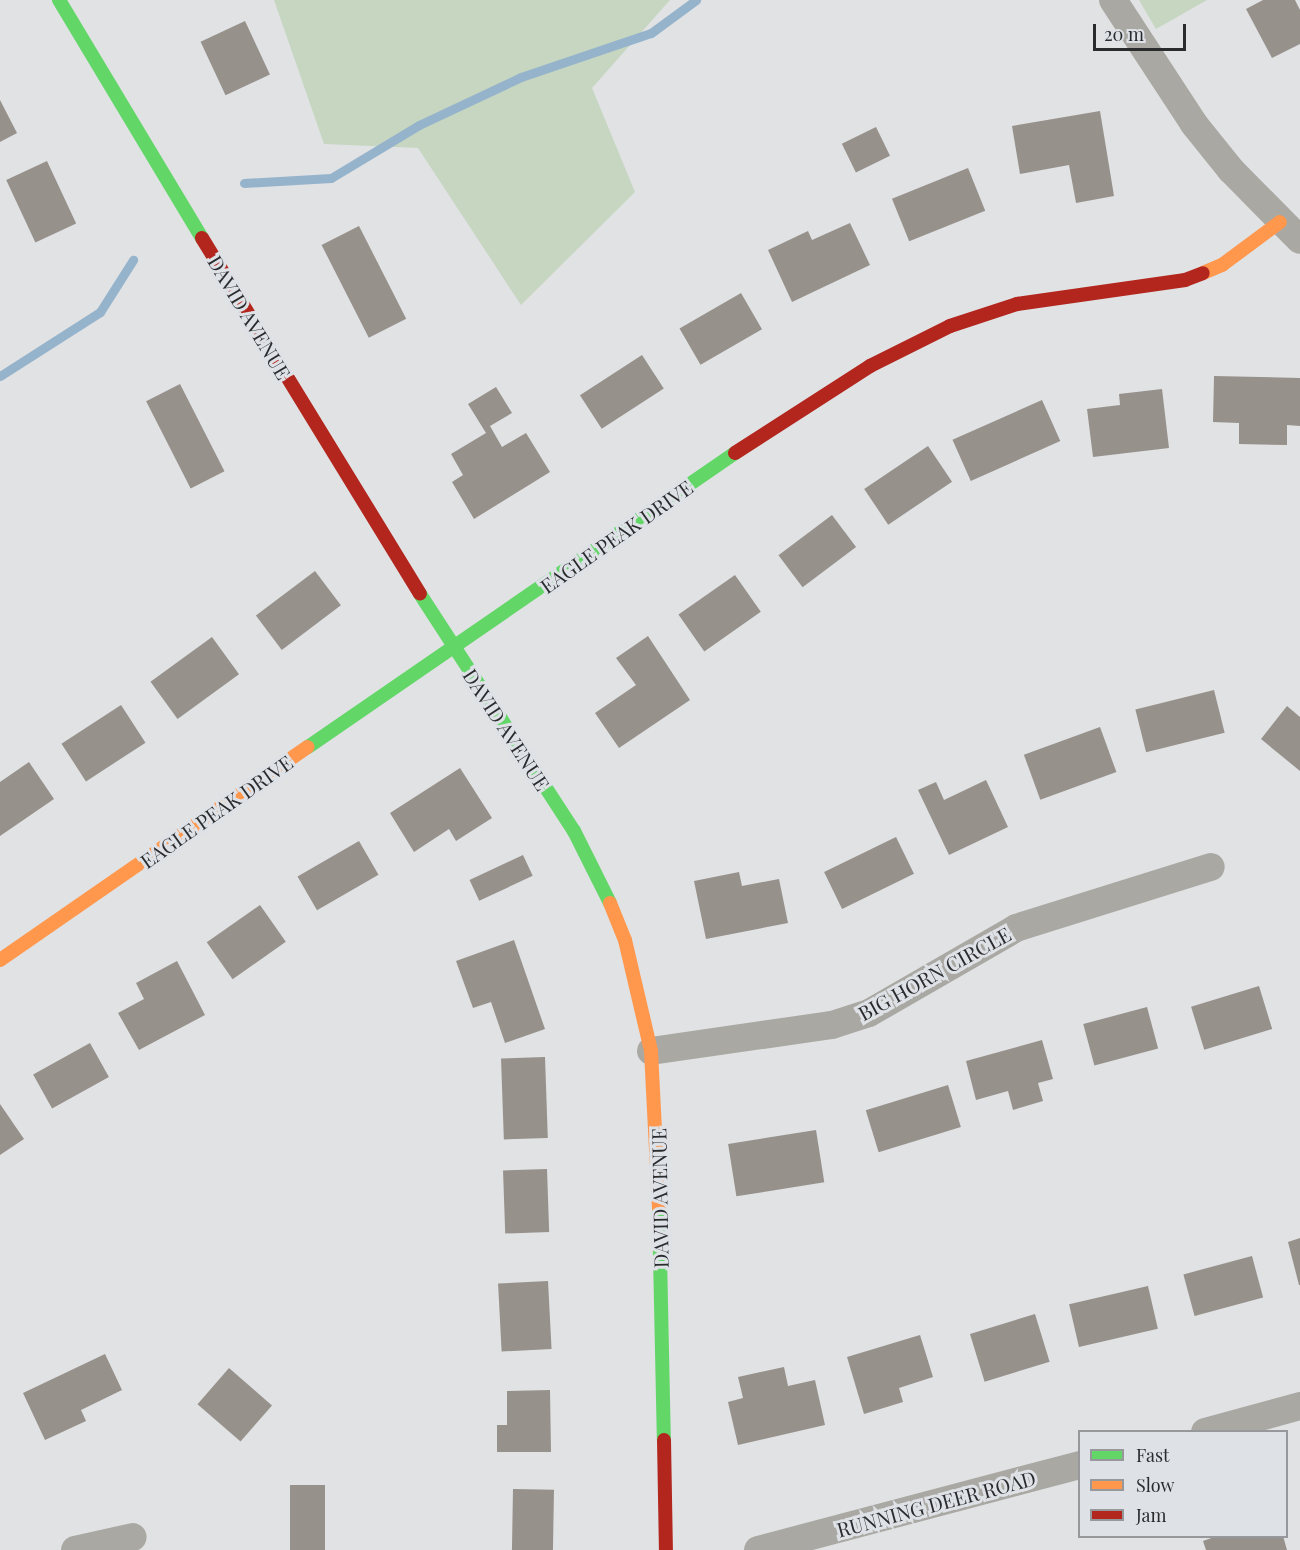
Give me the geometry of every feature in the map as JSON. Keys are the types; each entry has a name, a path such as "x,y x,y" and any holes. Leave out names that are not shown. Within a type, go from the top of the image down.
{"street":[{"name":"DAVID AVENUE","path":"59,0 453,648 574,831 607,894 625,940 651,1050 657,1121 666,1550"},
{"path":"1113,0 1194,124 1290,231"},
{"name":"EAGLE PEAK DRIVE","path":"0,960 766,432 910,344 1017,304 1185,280 1222,265 1290,231"},
{"name":"BIG HORN CIRCLE","path":"651,1050 832,1025 868,1013 1016,928 1211,867"},
{"path":"1209,1430 1300,1406"},
{"name":"RUNNING DEER ROAD","path":"758,1550 1078,1466"},
{"path":"75,1550 133,1537"}],"green space":[{"path":"274,0 670,0 592,88 635,192 521,305 418,148 324,144"},
{"path":"1139,0 1207,0 1156,29"}],"building":[{"path":"1263,0 1295,0 1300,10 1300,44 1272,58 1246,9"},
{"path":"245,21 270,74 226,95 201,42"},
{"path":"0,100 17,133 0,142"},
{"path":"1100,111 1114,196 1076,203 1069,165 1020,174 1012,126"},
{"path":"876,127 890,156 856,172 842,144"},
{"path":"47,161 76,224 35,243 6,180"},
{"path":"968,168 985,211 909,241 892,199"},
{"path":"850,223 870,265 792,302 768,250 808,231 812,240"},
{"path":"359,226 406,319 369,338 322,245"},
{"path":"741,293 762,329 701,365 680,328"},
{"path":"642,355 664,389 602,429 580,395"},
{"path":"1214,376 1300,378 1300,426 1287,425 1287,445 1239,444 1239,423 1213,422"},
{"path":"180,384 224,471 191,489 146,401"},
{"path":"496,387 512,413 490,426 502,447 526,433 550,472 474,519 452,482 463,475 451,454 486,433 468,404"},
{"path":"1162,389 1169,448 1093,457 1087,409 1120,405 1119,394"},
{"path":"1042,400 1060,441 971,481 952,440"},
{"path":"928,446 952,482 888,525 864,489"},
{"path":"832,515 856,547 803,587 778,555"},
{"path":"315,571 341,605 282,650 256,616"},
{"path":"735,575 761,612 704,651 678,615"},
{"path":"648,636 690,700 619,748 595,713 636,685 616,658"},
{"path":"212,637 239,674 178,719 151,682"},
{"path":"1214,690 1225,733 1146,752 1135,710"},
{"path":"121,705 146,743 86,781 61,744"},
{"path":"1287,706 1300,717 1300,771 1261,739"},
{"path":"1100,727 1116,772 1040,800 1024,755"},
{"path":"29,762 54,799 0,836 0,782"},
{"path":"460,768 492,818 456,841 449,829 414,852 390,813"},
{"path":"986,780 1008,827 949,855 918,790 936,782 944,800"},
{"path":"896,837 914,874 842,909 824,872"},
{"path":"359,841 379,875 317,910 298,877"},
{"path":"523,855 533,876 479,901 470,880"},
{"path":"739,872 742,886 779,879 788,923 706,939 694,881"},
{"path":"260,905 286,942 233,979 207,942"},
{"path":"514,940 545,1029 505,1043 491,1002 473,1008 456,961"},
{"path":"177,961 205,1015 139,1050 118,1013 144,999 136,983"},
{"path":"1259,986 1272,1029 1204,1050 1191,1007"},
{"path":"1147,1007 1158,1049 1094,1066 1083,1024"},
{"path":"1042,1040 1053,1079 1038,1083 1043,1101 1013,1110 1008,1091 976,1100 966,1061"},
{"path":"90,1043 109,1077 52,1109 33,1075"},
{"path":"545,1057 548,1138 504,1139 501,1059"},
{"path":"948,1085 961,1127 879,1152 866,1110"},
{"path":"0,1104 24,1139 0,1155"},
{"path":"816,1130 824,1182 736,1196 728,1144"},
{"path":"547,1169 549,1232 505,1233 503,1171"},
{"path":"1300,1238 1300,1285 1299,1285 1288,1242"},
{"path":"1252,1256 1263,1298 1195,1316 1183,1274"},
{"path":"548,1281 552,1349 502,1352 498,1284"},
{"path":"1148,1286 1158,1329 1079,1347 1069,1304"},
{"path":"1035,1314 1050,1362 985,1382 970,1334"},
{"path":"920,1335 933,1377 899,1388 903,1402 864,1414 847,1357"},
{"path":"105,1354 122,1390 81,1410 86,1421 45,1440 23,1393"},
{"path":"784,1367 788,1386 815,1380 825,1425 738,1445 728,1402 743,1398 738,1377"},
{"path":"229,1368 272,1405 241,1442 198,1404"},
{"path":"550,1390 551,1452 497,1452 497,1425 507,1425 507,1391"},
{"path":"290,1485 325,1485 325,1550 290,1550"},
{"path":"513,1489 554,1490 553,1550 512,1550"},
{"path":"1211,1538 1284,1538 1287,1550 1206,1550 1203,1541"}],"waterway":[{"path":"244,183 331,178 419,125 521,77 651,33 696,0"},
{"path":"0,376 100,312 133,260"}],"traffic: fast":[{"path":"59,0 202,238"},
{"path":"308,747 735,453"},
{"path":"420,594 574,831 610,903"},
{"path":"659,1208 664,1440"}],"traffic: slow":[{"path":"1203,273 1222,265 1280,222"},
{"path":"0,960 308,747"},
{"path":"610,903 625,940 651,1051 659,1208"}],"traffic: jam":[{"path":"202,238 420,594"},
{"path":"735,453 870,366 950,326 1017,304 1185,280 1203,273"},
{"path":"664,1440 666,1550"}]}
